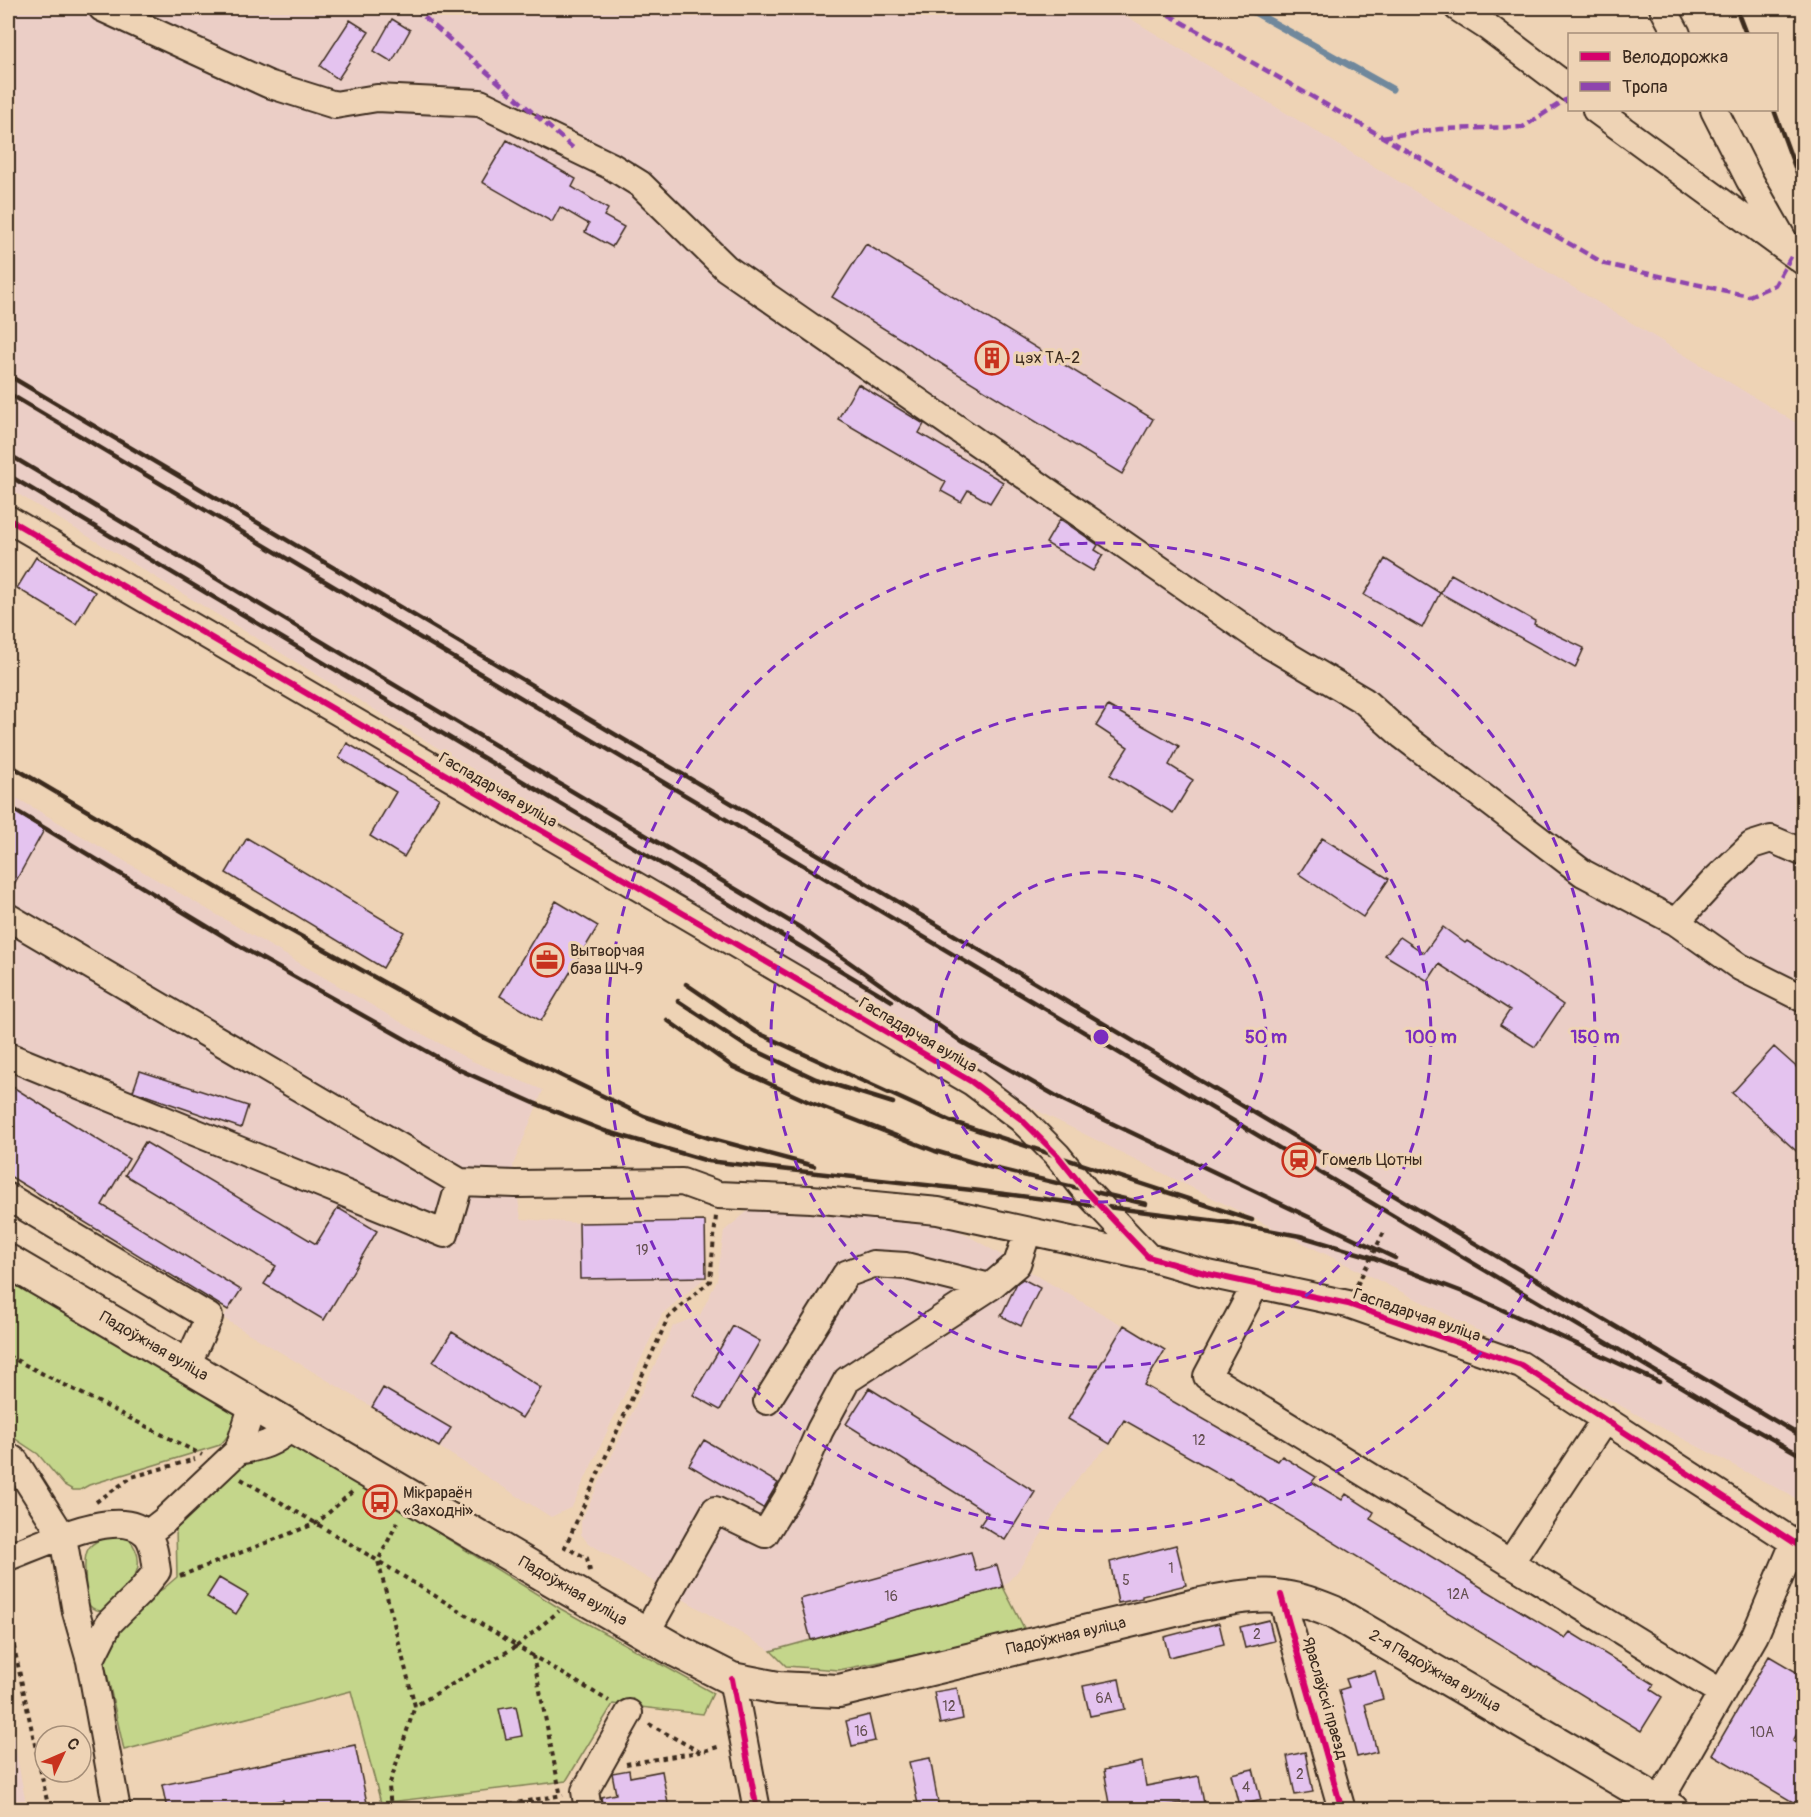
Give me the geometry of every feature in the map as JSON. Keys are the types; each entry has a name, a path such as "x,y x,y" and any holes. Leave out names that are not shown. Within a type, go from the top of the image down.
{"main road":[{"name":"Падоўжная вуліца","path":"8,1261 558,1583 732,1679 778,1688 839,1690 1196,1605"},
{"name":"2-я Падоўжная вуліца","path":"1196,1605 1266,1594 1308,1601 1333,1612 1666,1806"}],"street":[{"path":"102,8 268,84 335,105 377,98 480,103 611,165 640,184 726,268 1266,643 1364,701 1403,736 1583,873 1676,922 1740,967 1803,999"},
{"path":"1458,8 1489,28 1568,88"},
{"path":"1663,8 1676,33"},
{"path":"1597,111 1798,258"},
{"path":"1715,111 1749,179 1798,258"},
{"name":"Гаспадарчая вуліца","path":"8,519 972,1082 1021,1119 1057,1155 1086,1191 1148,1257 1208,1274 1348,1304 1521,1365 1799,1546"},
{"path":"1676,922 1752,845 1772,839 1803,853"},
{"path":"8,917 460,1182 515,1184 682,1182 718,1195 938,1211 1148,1257"},
{"path":"8,1056 445,1234 460,1182"},
{"path":"8,1197 209,1317 187,1365"},
{"path":"646,1633 715,1510 765,1534 798,1480 820,1430 847,1380 990,1287 1017,1264 1028,1231"},
{"path":"767,1401 846,1274 873,1264 906,1266 990,1287"},
{"path":"1256,1284 1207,1377 1722,1693"},
{"path":"147,1534 165,1520 229,1459 253,1404"},
{"path":"1509,1563 1605,1419"},
{"path":"229,1459 281,1437 292,1426"},
{"path":"8,1456 15,1461 63,1537 76,1612 90,1661 117,1809"},
{"path":"8,1557 105,1523 125,1523 147,1534 154,1548 157,1571 109,1623 90,1661"},
{"name":"2-я Падоўжная вуліца","path":"1666,1806 1799,1546"},
{"name":"Яраслаўскі праезд","path":"1281,1595 1342,1809"},
{"path":"732,1679 757,1809"},
{"path":"588,1809 585,1791 629,1713"}],"path":[{"path":"588,1579 590,1574 587,1558 565,1547 668,1318 710,1281 718,1195"},
{"path":"1348,1304 1384,1232"},
{"path":"8,1356 204,1457 132,1477 95,1503"},
{"path":"229,1459 317,1523 533,1656"},
{"path":"157,1571 177,1577 317,1523 356,1489"},
{"path":"392,1809 389,1786 415,1706 378,1562 401,1514"},
{"path":"415,1706 517,1646 561,1609"},
{"path":"8,1619 49,1809"}],"shaded area":[{"path":"8,8 1113,8 1803,427 1803,1502 1450,1316 1038,1111 8,488"},
{"path":"8,793 404,1024 472,1061 543,1090 513,1165 521,1219 579,1223 705,1221 706,1277 662,1314 572,1507 551,1517 223,1318 240,1289 8,1147"},
{"path":"760,1201 934,1216 1165,1350 1110,1444 1080,1475 1017,1572 1003,1587 771,1651 588,1543 581,1534 581,1521 673,1326 700,1315 717,1280 724,1231"},
{"path":"8,1710 27,1809 8,1809"}],"green space":[{"path":"8,1280 235,1408 236,1420 231,1432 220,1445 89,1485 80,1490 73,1490 64,1485 38,1454 8,1434"},
{"path":"296,1445 561,1609 713,1693 703,1714 613,1704 566,1781 381,1803 351,1691 124,1750 105,1665 108,1643 142,1600 163,1589 177,1577 176,1525 244,1458"},
{"path":"109,1536 127,1537 137,1553 138,1567 132,1582 120,1597 110,1607 101,1611 91,1607 88,1602 85,1562 92,1544"},
{"path":"1003,1587 1025,1630 839,1670 786,1666 771,1651"}],"building":[{"path":"392,19 410,30 392,62 374,51"},
{"path":"350,20 369,32 338,79 320,66"},
{"path":"507,140 576,179 572,187 608,209 604,216 624,227 612,247 585,232 589,224 560,207 552,222 482,182"},
{"name":"цэх ТА-2","path":"866,244 1153,419 1122,474 832,297"},
{"path":"858,384 924,424 919,433 1003,482 990,503 968,490 961,502 941,491 946,482 838,419"},
{"path":"1060,519 1098,545 1095,550 1103,555 1093,571 1046,543"},
{"path":"36,557 95,592 76,624 17,588"},
{"path":"1385,559 1440,593 1422,628 1364,595"},
{"path":"1451,574 1535,621 1534,624 1584,648 1575,668 1440,593"},
{"path":"1108,706 1179,746 1169,765 1193,780 1173,813 1110,775 1128,747 1096,726"},
{"path":"347,743 439,798 404,857 370,836 396,792 339,758"},
{"path":"8,808 44,830 8,895"},
{"path":"247,838 404,932 383,968 226,873"},
{"path":"1322,838 1389,879 1363,917 1299,874"},
{"path":"556,901 598,926 541,1021 500,996"},
{"path":"1443,927 1563,1005 1535,1047 1500,1025 1510,1010 1439,964 1428,981 1385,955 1400,937 1424,953"},
{"path":"1774,1047 1803,1073 1803,1157 1732,1093"},
{"path":"140,1071 248,1106 241,1128 133,1091"},
{"path":"8,1084 129,1159 102,1205 241,1290 228,1310 8,1175"},
{"path":"145,1142 316,1244 338,1208 377,1231 324,1320 264,1284 276,1266 125,1175"},
{"path":"705,1221 706,1277 580,1279 579,1223"},
{"path":"1023,1279 1040,1288 1021,1326 1001,1316 1017,1283"},
{"path":"1124,1325 1165,1350 1144,1385 1268,1456 1278,1461 1282,1456 1316,1477 1312,1482 1342,1500 1346,1494 1374,1512 1370,1519 1489,1592 1565,1638 1570,1632 1654,1684 1651,1690 1662,1697 1641,1731 1229,1478 1124,1420 1110,1444 1068,1419"},
{"path":"733,1326 760,1341 720,1410 693,1395"},
{"path":"452,1332 541,1388 522,1418 433,1362"},
{"path":"383,1388 451,1428 439,1447 372,1407"},
{"path":"869,1388 1035,1492 1005,1540 980,1525 988,1513 846,1424"},
{"path":"704,1440 778,1483 763,1508 689,1465"},
{"path":"1176,1545 1186,1585 1118,1603 1110,1562"},
{"path":"971,1552 976,1571 997,1565 1003,1587 811,1640 800,1599"},
{"path":"219,1578 248,1595 236,1614 207,1597"},
{"path":"1269,1620 1274,1641 1245,1648 1240,1627"},
{"path":"1219,1623 1224,1644 1169,1657 1164,1637"},
{"path":"1769,1656 1803,1676 1803,1723 1793,1741 1803,1747 1803,1808 1712,1754"},
{"path":"1375,1671 1383,1699 1365,1704 1377,1752 1357,1757 1339,1690 1349,1687 1346,1679"},
{"path":"1119,1679 1125,1709 1090,1716 1083,1686"},
{"path":"957,1688 963,1719 940,1724 934,1692"},
{"path":"516,1706 522,1736 506,1739 499,1709"},
{"path":"869,1715 875,1741 852,1746 846,1721"},
{"path":"355,1745 367,1803 335,1809 285,1809 283,1800 238,1809 167,1809 162,1785"},
{"path":"1305,1752 1313,1792 1295,1795 1287,1756"},
{"path":"930,1758 939,1808 919,1809 909,1762"},
{"path":"1142,1762 1146,1786 1199,1776 1205,1809 1183,1809 1181,1803 1149,1809 1111,1809 1104,1770"},
{"path":"1253,1769 1261,1800 1239,1806 1231,1774"},
{"path":"629,1770 630,1777 662,1771 669,1809 603,1809 601,1797 616,1794 612,1773"}],"waterway":[{"path":"1247,8 1392,89"}],"railway":[{"path":"1736,8 1746,33"},
{"path":"1774,111 1804,192"},
{"path":"8,375 1804,1438"},
{"path":"8,393 1722,1411 1804,1457"},
{"path":"8,454 801,928 962,1042 1065,1101 1395,1258"},
{"path":"8,475 892,1001"},
{"path":"8,764 270,919 480,1036 644,1116 709,1138 814,1166"},
{"path":"8,806 243,948 460,1070 605,1131 708,1161 981,1191 1225,1222 1300,1236 1371,1257 1468,1294 1659,1382"},
{"path":"686,984 756,1032 950,1121 1252,1220"},
{"path":"678,1001 746,1046 816,1079 893,1103"},
{"path":"667,1020 733,1067 809,1102 935,1151 989,1167 1146,1204"}],"marked path":[{"path":"414,8 573,148"},
{"path":"1157,8 1605,264 1749,296 1775,285 1792,255"},
{"path":"1382,137 1440,129 1523,127 1568,98"}],"cycle path":[{"path":"8,519 972,1082 1021,1119 1057,1155 1086,1191 1148,1257 1208,1274 1348,1304 1521,1365 1804,1549"},
{"path":"1281,1595 1342,1810"},
{"path":"732,1679 757,1810"}],"place":[{"name":"цэх ТА-2","path":"992,358"},
{"name":"Вытворчая база ШЧ-9","path":"547,960"},
{"name":"Гомель Цотны","path":"1299,1160"},
{"name":"Мікрараён «Заходні»","path":"380,1502"}]}
